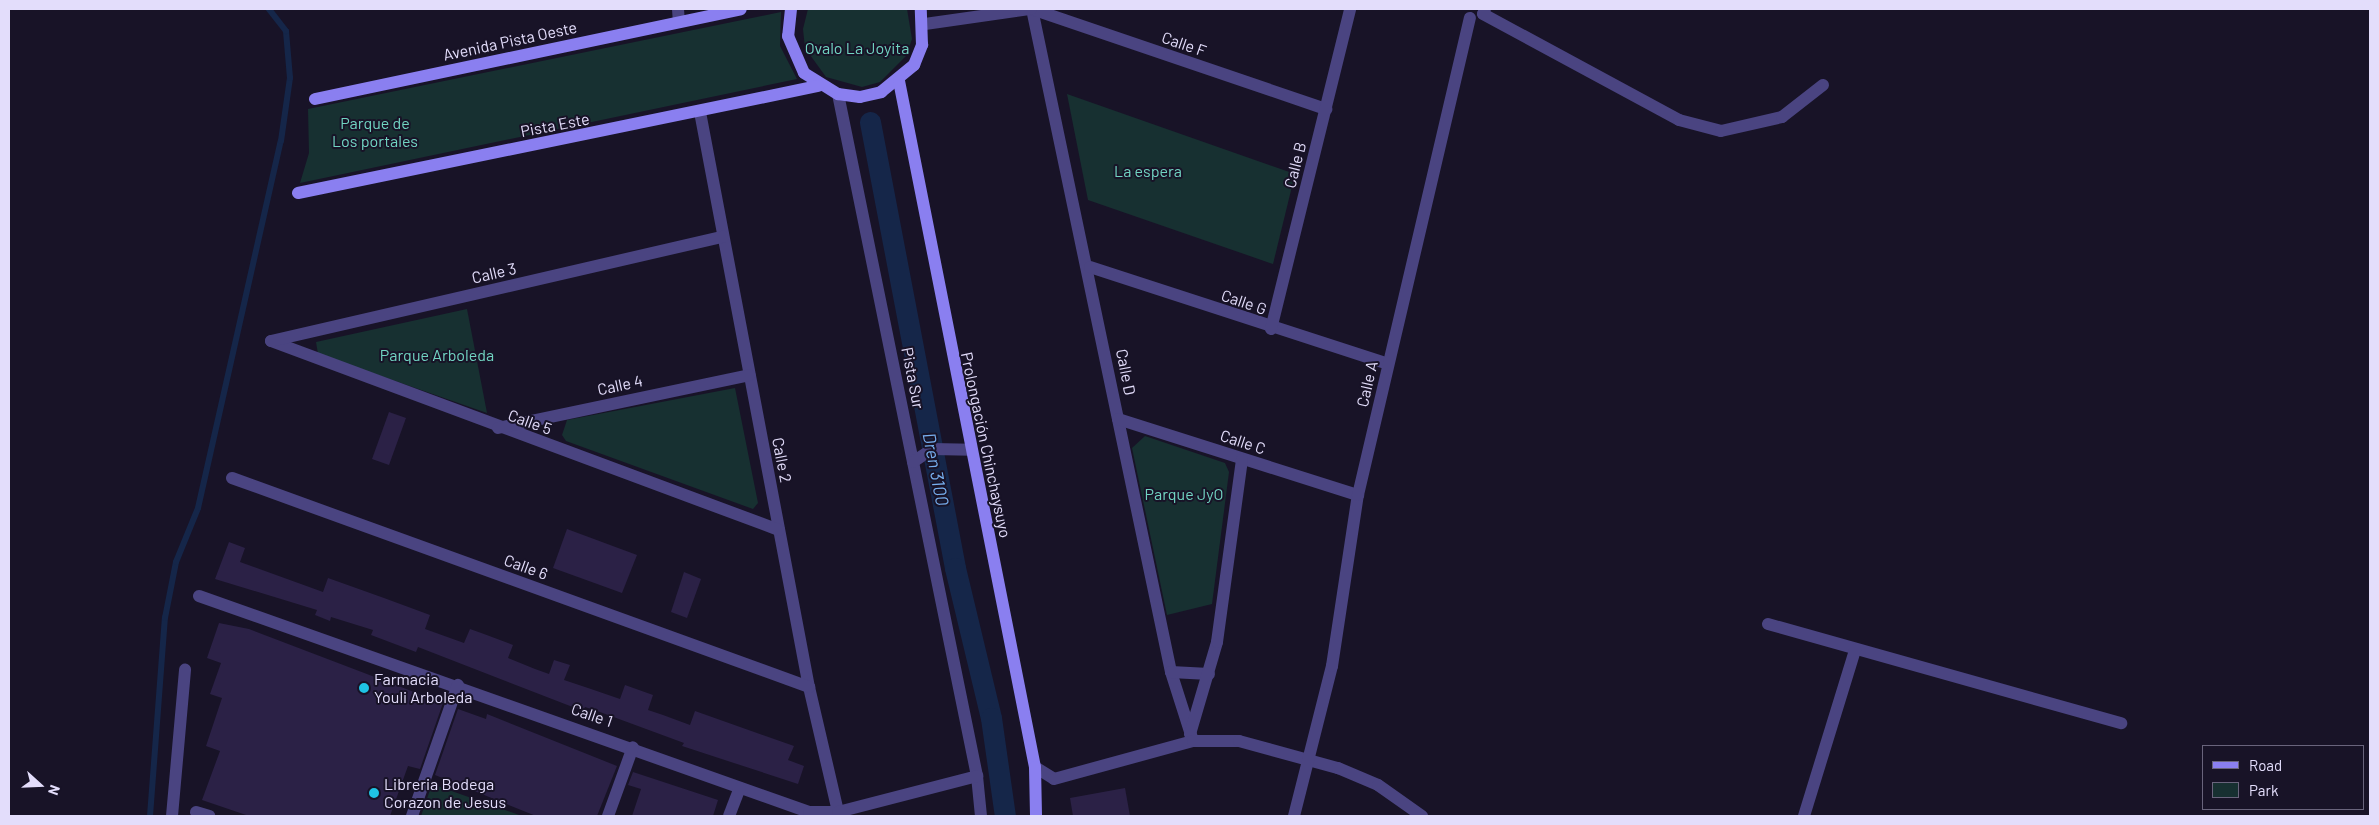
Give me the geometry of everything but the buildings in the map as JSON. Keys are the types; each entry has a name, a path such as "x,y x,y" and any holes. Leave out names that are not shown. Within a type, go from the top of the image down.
{"street":[{"name":"Avenida Pista Oeste","path":"314,99 678,15 741,9"},
{"path":"791,9 788,36 793,55 818,86 838,94 881,92 899,81 914,65 925,24 921,9"},
{"name":"Calle F","path":"925,24 1032,9 1326,109"},
{"name":"Calle D","path":"1032,9 1090,267 1118,419 1171,672 1192,738"},
{"name":"Calle B","path":"1272,329 1350,9"},
{"path":"1485,9 1483,14 1679,120 1722,131 1782,117 1823,85"},
{"name":"Calle A","path":"1294,816 1332,666 1358,495 1470,18"},
{"name":"Prolongación Chinchaysuyo","path":"899,81 1035,767 1036,816"},
{"name":"Pista Este","path":"298,194 818,86"},
{"name":"Pista Sur","path":"838,94 916,458 977,776 981,816"},
{"name":"Calle 2","path":"700,112 809,687 838,814"},
{"name":"Calle 3","path":"271,341 723,237"},
{"name":"Calle G","path":"1090,267 1272,329 1388,364"},
{"name":"Calle 5","path":"271,341 498,428 779,530"},
{"name":"Calle 4","path":"498,428 749,375"},
{"name":"Calle C","path":"1118,419 1242,460 1358,495"},
{"path":"916,458 958,447 971,450"},
{"path":"1192,738 1210,674 1242,460"},
{"name":"Calle 6","path":"232,478 809,687"},
{"name":"Calle 1","path":"199,596 633,746 740,788 809,812 838,814 977,776"},
{"path":"1768,624 1855,650 2120,722"},
{"path":"1804,816 1855,650"},
{"path":"172,816 185,670"},
{"path":"1171,672 1210,674"},
{"path":"412,816 458,685"},
{"path":"1035,767 1054,779 1192,738 1239,740 1307,759 1378,785 1422,816"},
{"path":"608,816 633,746"},
{"path":"730,816 740,788"},
{"path":"196,812 209,816"}],"green space":[{"name":"Ovalo La Joyita","path":"808,9 907,9 912,39 906,56 880,82 862,87 826,77 805,48 803,29"},
{"name":"Parque de Los portales","path":"781,12 780,46 797,79 300,183 309,153 308,109"},
{"name":"La espera","path":"1067,94 1295,174 1273,264 1088,200"},
{"name":"Parque Arboleda","path":"467,309 487,413 318,354 316,342"},
{"path":"735,388 758,503 753,509 566,441 562,435 567,420"},
{"name":"Parque JyO","path":"1145,436 1225,463 1229,472 1212,604 1167,615 1132,448"},
{"path":"432,784 522,816 421,816"}],"waterway":[{"path":"150,816 165,618 176,562 198,508 281,141 290,78 286,31 269,9"},
{"name":"Dren 3100","path":"870,122 955,568 991,718 1005,816"}],"place":[{"name":"Farmacia Youli Arboleda","path":"364,688"},
{"name":"Libreria Bodega Corazon de Jesus","path":"374,793"}]}
